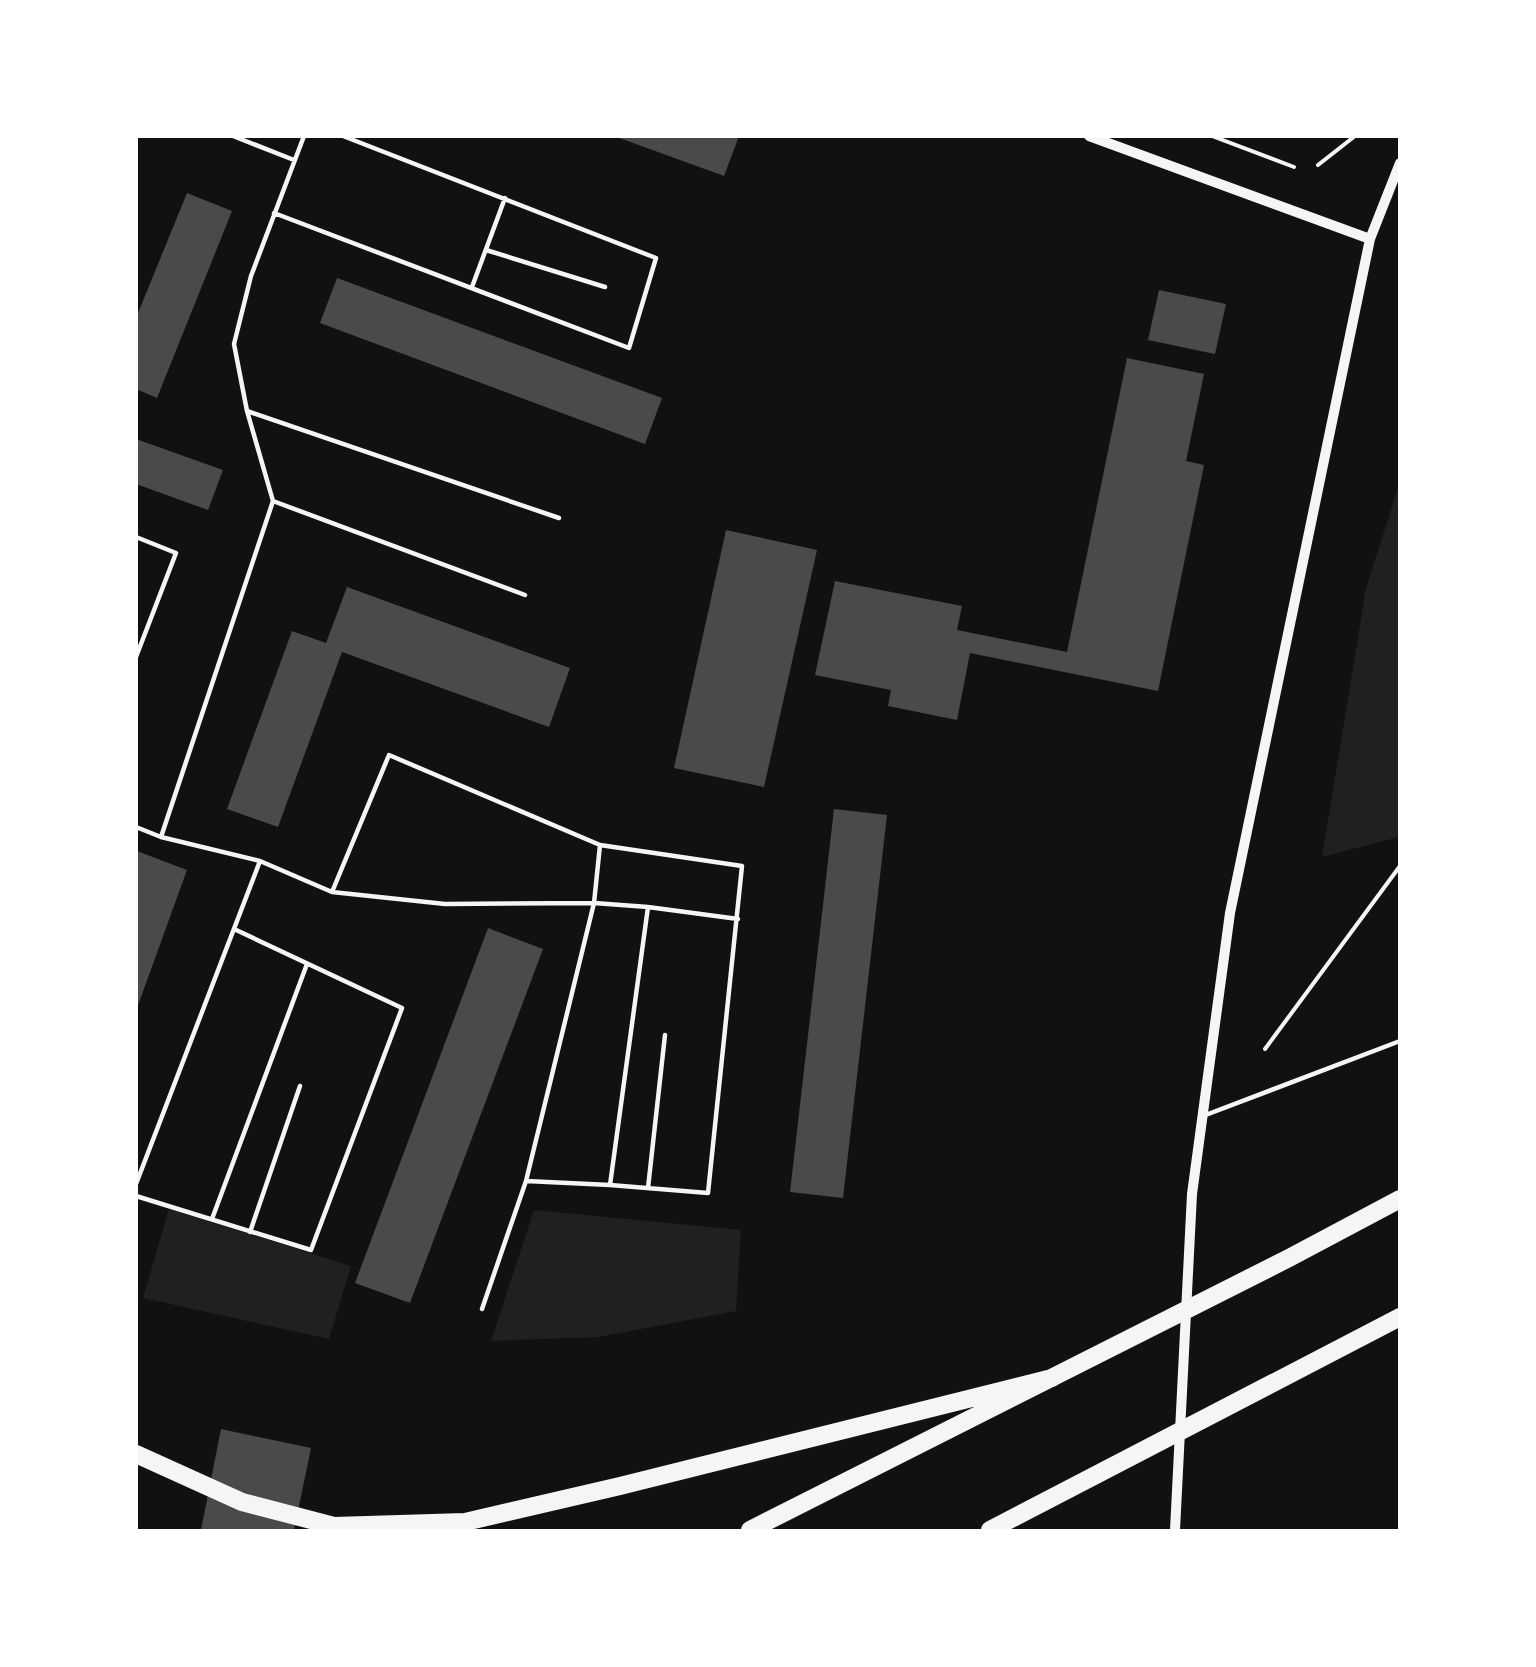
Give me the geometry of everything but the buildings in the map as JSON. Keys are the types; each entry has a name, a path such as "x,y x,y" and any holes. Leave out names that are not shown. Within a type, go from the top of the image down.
{"highway":[{"path":"750,1530 1400,1200"},
{"path":"990,1530 1400,1317"},
{"path":"136,1454 242,1502 333,1526 465,1522 620,1486 1052,1378"}],"street":[{"path":"1089,136 1370,239"},
{"path":"1175,1530 1192,1194 1230,913 1370,239 1400,164"}],"lane":[{"path":"233,136 294,160"},
{"path":"161,837 273,501 247,411 234,344 251,276 304,136"},
{"path":"274,213 629,348 656,258 343,136"},
{"path":"472,287 505,198"},
{"path":"486,250 605,287"},
{"path":"247,411 559,518"},
{"path":"273,501 525,595"},
{"path":"136,537 176,553 136,657"},
{"path":"332,892 389,755 600,845 742,866 708,1193 526,1181"},
{"path":"136,827 161,837 260,861 332,892 445,904 594,903 648,907 738,919"},
{"path":"482,1309 526,1181 594,903 600,845"},
{"path":"136,1184 260,861"},
{"path":"610,1185 648,907"},
{"path":"136,1196 311,1250 402,1008 234,929"},
{"path":"212,1220 308,963"},
{"path":"648,1188 665,1035"},
{"path":"1203,1116 1400,1041"},
{"path":"250,1232 300,1086"}],"path":[{"path":"1212,136 1294,167"},
{"path":"1318,165 1355,136"},
{"path":"1265,1049 1400,866"}],"shaded area":[{"path":"1399,485 1399,837 1322,857 1366,588"},
{"path":"169,1209 351,1266 329,1339 143,1298"},
{"path":"534,1210 741,1230 736,1311 599,1337 491,1341"}]}
